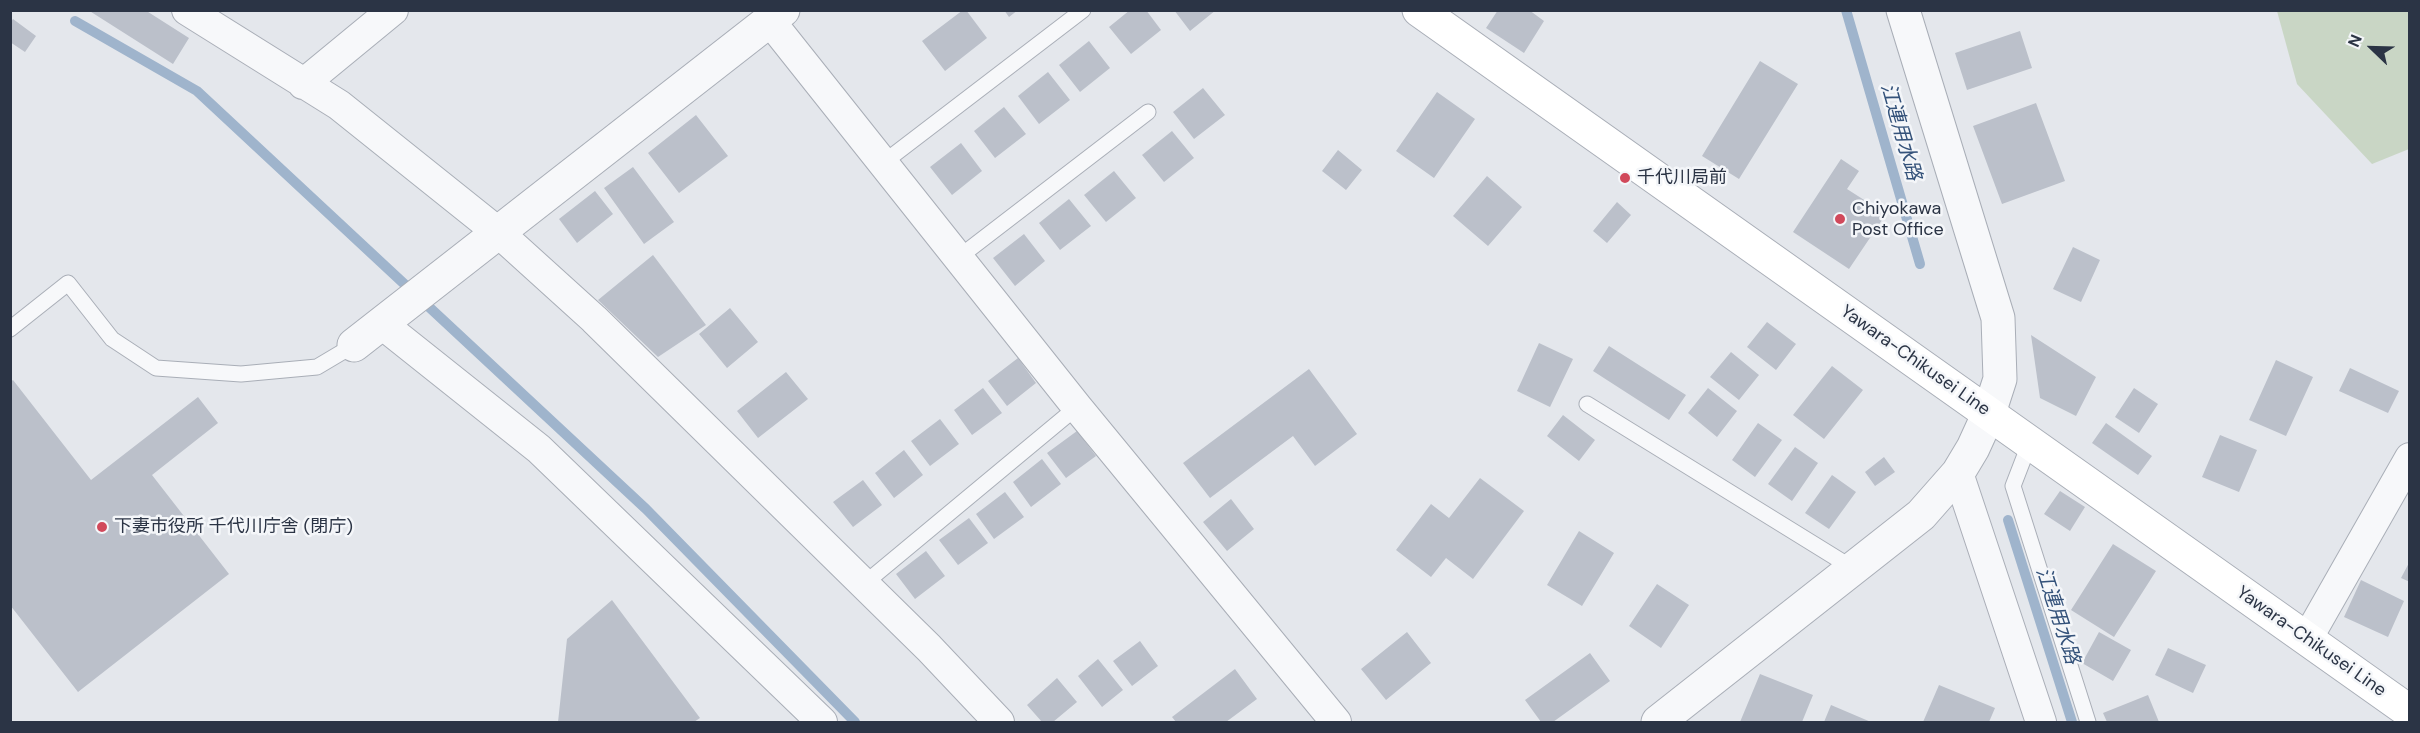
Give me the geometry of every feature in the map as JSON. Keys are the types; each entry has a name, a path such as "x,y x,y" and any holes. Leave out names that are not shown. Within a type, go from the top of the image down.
{"main road":[{"name":"Yawara-Chikusei Line","path":"1419,10 2409,712"}],"street":[{"path":"187,10 339,105 499,233 594,319 929,648 999,723"},
{"path":"303,84 393,10"},
{"path":"1658,723 1921,515 1958,473 1973,448 1989,413 2000,379 1998,318 1903,10"},
{"path":"354,345 778,14 883,163 1077,407 1336,723"},
{"path":"382,324 539,449 822,723"},
{"path":"2307,639 2409,458"},
{"path":"1958,473 2041,723"}],"lane":[{"path":"883,163 1083,10"},
{"path":"958,258 1148,112"},
{"path":"10,329 68,283 112,339 156,368 241,374 317,367 354,345"},
{"path":"1587,404 1854,569"},
{"path":"864,584 1077,407"},
{"path":"2030,442 2013,486 2088,723"}],"green space":[{"path":"2277,11 2409,11 2409,149 2372,164 2297,84"}],"building":[{"path":"88,10 145,10 189,38 173,64"},
{"path":"966,10 987,38 945,71 922,41"},
{"path":"1004,10 1018,10 1009,17"},
{"path":"1130,10 1146,10 1161,30 1131,54 1109,27"},
{"path":"1174,10 1216,10 1190,31"},
{"path":"1498,10 1529,10 1544,21 1524,53 1486,28"},
{"path":"13,19 36,36 25,52 10,42 10,23"},
{"path":"2020,31 2032,68 1967,90 1955,53"},
{"path":"1089,41 1110,68 1080,92 1059,65"},
{"path":"1760,61 1798,84 1739,179 1702,156"},
{"path":"1048,72 1070,100 1039,124 1018,96"},
{"path":"1203,88 1225,115 1194,139 1173,112"},
{"path":"1437,92 1475,119 1434,178 1396,151"},
{"path":"2036,103 2065,181 2002,204 1973,126"},
{"path":"1004,107 1026,134 995,158 974,131"},
{"path":"696,115 728,156 679,193 648,153"},
{"path":"1172,131 1194,158 1164,182 1142,155"},
{"path":"961,143 982,171 952,195 930,167"},
{"path":"1338,150 1362,170 1346,190 1322,171"},
{"path":"1841,159 1859,171 1847,189 1886,214 1849,269 1793,232"},
{"path":"633,167 674,222 644,244 604,188"},
{"path":"1114,171 1136,198 1106,222 1084,195"},
{"path":"1487,176 1522,207 1488,246 1453,216"},
{"path":"595,191 613,214 577,243 559,219"},
{"path":"1069,199 1091,226 1060,250 1039,223"},
{"path":"1617,202 1631,215 1607,243 1593,231"},
{"path":"1024,234 1045,261 1015,286 993,258"},
{"path":"2073,247 2100,260 2081,302 2053,289"},
{"path":"653,255 706,325 658,357 598,300"},
{"path":"730,308 758,342 727,368 699,334"},
{"path":"1767,322 1796,344 1776,370 1747,347"},
{"path":"2031,335 2096,377 2076,416 2040,398"},
{"path":"1539,343 1573,359 1550,407 1517,391"},
{"path":"1609,346 1686,395 1669,420 1593,371"},
{"path":"1731,352 1759,375 1739,400 1710,377"},
{"path":"1018,358 1036,383 1007,406 988,381"},
{"path":"2276,360 2313,377 2286,436 2249,420"},
{"path":"1832,366 1863,390 1824,439 1793,415"},
{"path":"2350,368 2399,391 2388,413 2339,391"},
{"path":"1309,369 1357,434 1315,466 1293,436 1210,498 1183,463"},
{"path":"786,372 808,399 758,438 737,411"},
{"name":"下妻市役所 千代川庁舎 (閉庁)","path":"13,380 91,480 198,397 218,423 152,475 229,574 78,692 10,605 10,382"},
{"path":"983,388 1002,413 972,435 954,410"},
{"path":"1708,388 1737,411 1717,437 1688,413"},
{"path":"2134,388 2158,404 2139,433 2115,417"},
{"path":"1563,415 1595,440 1579,461 1547,436"},
{"path":"940,419 959,444 930,466 911,441"},
{"path":"1758,423 1782,440 1755,477 1732,460"},
{"path":"2106,423 2152,456 2138,475 2092,443"},
{"path":"1077,431 1096,456 1066,478 1047,453"},
{"path":"2220,435 2257,450 2239,492 2202,477"},
{"path":"1795,447 1818,463 1792,501 1768,484"},
{"path":"904,450 923,475 894,498 875,473"},
{"path":"1884,457 1895,472 1875,486 1865,472"},
{"path":"1042,459 1061,484 1031,507 1013,482"},
{"path":"1832,475 1856,492 1829,529 1805,513"},
{"path":"1480,478 1524,511 1473,579 1446,558 1431,577 1396,550 1431,504 1449,518"},
{"path":"863,480 882,505 853,527 833,502"},
{"path":"2060,491 2085,507 2070,531 2044,514"},
{"path":"1005,492 1024,517 994,539 976,514"},
{"path":"1231,499 1254,529 1227,551 1203,522"},
{"path":"969,518 988,543 958,565 939,540"},
{"path":"1579,531 1614,553 1582,606 1547,585"},
{"path":"2113,544 2156,571 2114,637 2071,610"},
{"path":"926,551 945,576 915,599 896,574"},
{"path":"2410,561 2410,582 2401,578"},
{"path":"2361,580 2404,601 2388,637 2344,617"},
{"path":"1657,584 1689,605 1661,648 1629,626"},
{"path":"612,600 700,718 694,722 558,722 567,639"},
{"path":"1407,632 1431,663 1386,700 1361,669"},
{"path":"2099,632 2131,650 2113,681 2082,663"},
{"path":"1140,641 1158,666 1132,686 1113,661"},
{"path":"2168,648 2206,665 2193,693 2155,675"},
{"path":"1590,653 1610,681 1553,722 1541,722 1525,700"},
{"path":"1098,659 1123,690 1102,707 1078,676"},
{"path":"1235,669 1257,699 1226,722 1176,722 1172,717"},
{"path":"1760,674 1813,695 1802,722 1740,722"},
{"path":"1057,678 1077,702 1053,722 1042,722 1027,705"},
{"path":"1939,685 1995,708 1989,722 1923,722"},
{"path":"2148,695 2159,722 2107,722 2103,713"},
{"path":"1831,705 1871,722 1824,722"}],"waterway":[{"name":"江連用水路","path":"1846,10 1920,264"},
{"path":"75,21 197,91 646,509 855,722"},
{"name":"江連用水路","path":"2008,520 2072,722"}],"place":[{"name":"千代川局前","path":"1625,178"},
{"name":"Chiyokawa Post Office","path":"1840,219"},
{"name":"下妻市役所 千代川庁舎 (閉庁)","path":"102,527"}]}
